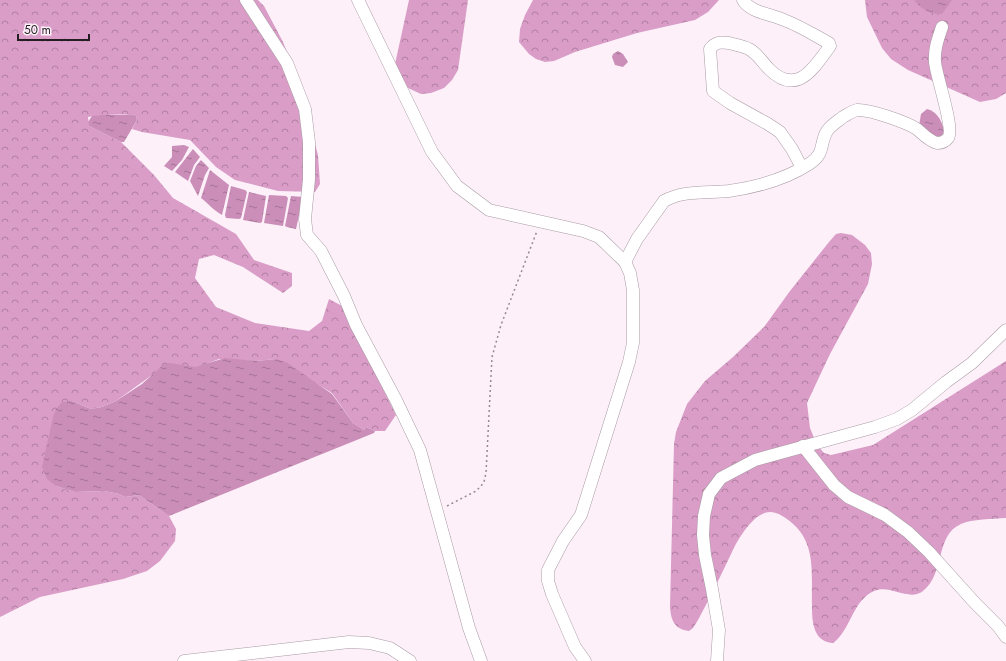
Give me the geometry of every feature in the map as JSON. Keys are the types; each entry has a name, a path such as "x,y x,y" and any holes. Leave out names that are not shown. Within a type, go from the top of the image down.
{"street":[{"path":"246,0 287,63 305,109 309,142 309,179 305,219 307,235 321,251 344,296 356,325 396,400 420,450 469,628 482,661"},
{"path":"358,0 432,152 456,186 489,210 583,231 599,237 625,262 630,273 633,290 633,343 629,362 581,515 563,542 548,570 548,581 552,594 575,647 585,661"},
{"path":"743,0 753,9 784,20 829,43 830,46 814,68 802,79 791,81 778,77 768,69 757,55 740,45 724,42 717,43 710,49 713,91 730,103 780,132 790,144 802,168"},
{"path":"625,262 637,239 664,201 671,197 680,195 729,191 758,185 802,168 810,164 821,152 825,136 831,126 857,110 879,114 909,125 932,141 940,143 947,139 950,132 944,97 937,77 935,62 935,47 942,27"},
{"path":"717,661 719,630 705,555 703,535 704,516 709,494 721,478 755,460 875,427 897,418 912,410 972,363 1006,330"},
{"path":"803,446 834,485 848,497 885,515 908,532 929,552 975,604 998,626 1006,637"},
{"path":"184,661 349,642 369,643 390,648 410,661"}],"path":[{"path":"437,511 476,491 484,482 486,473 492,357 501,325 540,222"}],"green space":[{"path":"0,0 258,0 264,6 283,42 311,112 311,130 318,155 320,184 315,192 278,191 235,180 216,167 190,140 132,129 137,120 136,116 118,114 88,117 89,126 121,142 154,175 173,198 236,234 254,260 292,273 292,286 283,293 243,267 214,255 199,259 195,278 216,307 255,323 309,331 322,321 329,299 342,306 396,415 385,431 375,431 366,427 364,430 353,423 332,393 276,359 256,361 219,359 201,366 152,375 116,401 102,407 91,409 72,401 56,486 75,492 105,491 125,497 139,495 169,516 176,529 175,541 160,561 147,571 123,579 40,597 0,617"},
{"path":"409,0 468,0 458,70 452,80 444,88 431,93 421,94 408,88 401,80 395,64"},
{"path":"533,0 719,0 708,12 695,20 637,33 575,52 554,61 545,62 536,59 529,54 519,42 520,29"},
{"path":"865,0 1006,0 1006,93 996,99 980,102 908,70 891,59 882,48 867,17"},
{"path":"841,233 852,235 865,245 871,253 872,264 868,284 830,354 807,403 810,428 817,445 824,453 831,455 873,445 1006,361 1006,518 971,521 961,524 953,529 943,546 935,575 930,584 923,591 912,595 880,589 874,591 856,608 844,631 833,643 822,640 816,633 814,627 812,615 811,561 806,541 800,531 784,517 771,512 765,513 753,521 742,533 698,620 689,631 684,630 677,626 672,620 670,607 674,444 676,432 687,404 705,381 733,357 764,327 790,291 829,242 836,234"}],"water":[{"path":"914,0 952,0 942,14 926,11"},
{"path":"618,51 623,54 628,62 623,67 615,65 612,57 613,54"},
{"path":"927,109 935,113 942,123 945,135 940,139 919,126 921,114"},
{"path":"131,115 136,116 137,120 124,142 121,142 89,126 88,122 92,116"},
{"path":"184,145 189,147 182,160 172,171 164,166 172,157 172,146"},
{"path":"193,149 200,157 194,165 188,181 175,172"},
{"path":"201,160 209,168 198,196 190,181 196,166"},
{"path":"210,170 229,185 222,215 201,198"},
{"path":"231,186 247,192 241,218 239,219 226,218 225,215"},
{"path":"249,192 266,196 262,222 260,223 243,220"},
{"path":"269,195 286,196 288,198 283,226 264,223"},
{"path":"291,196 303,197 296,229 285,226"},
{"path":"225,358 256,361 276,359 286,362 332,394 353,423 364,430 366,427 375,431 374,433 169,516 139,495 125,497 105,491 75,492 56,486 47,479 42,467 53,417 56,409 62,402 72,401 91,409 102,407 116,401 142,384 164,364 170,363 195,367"}]}
